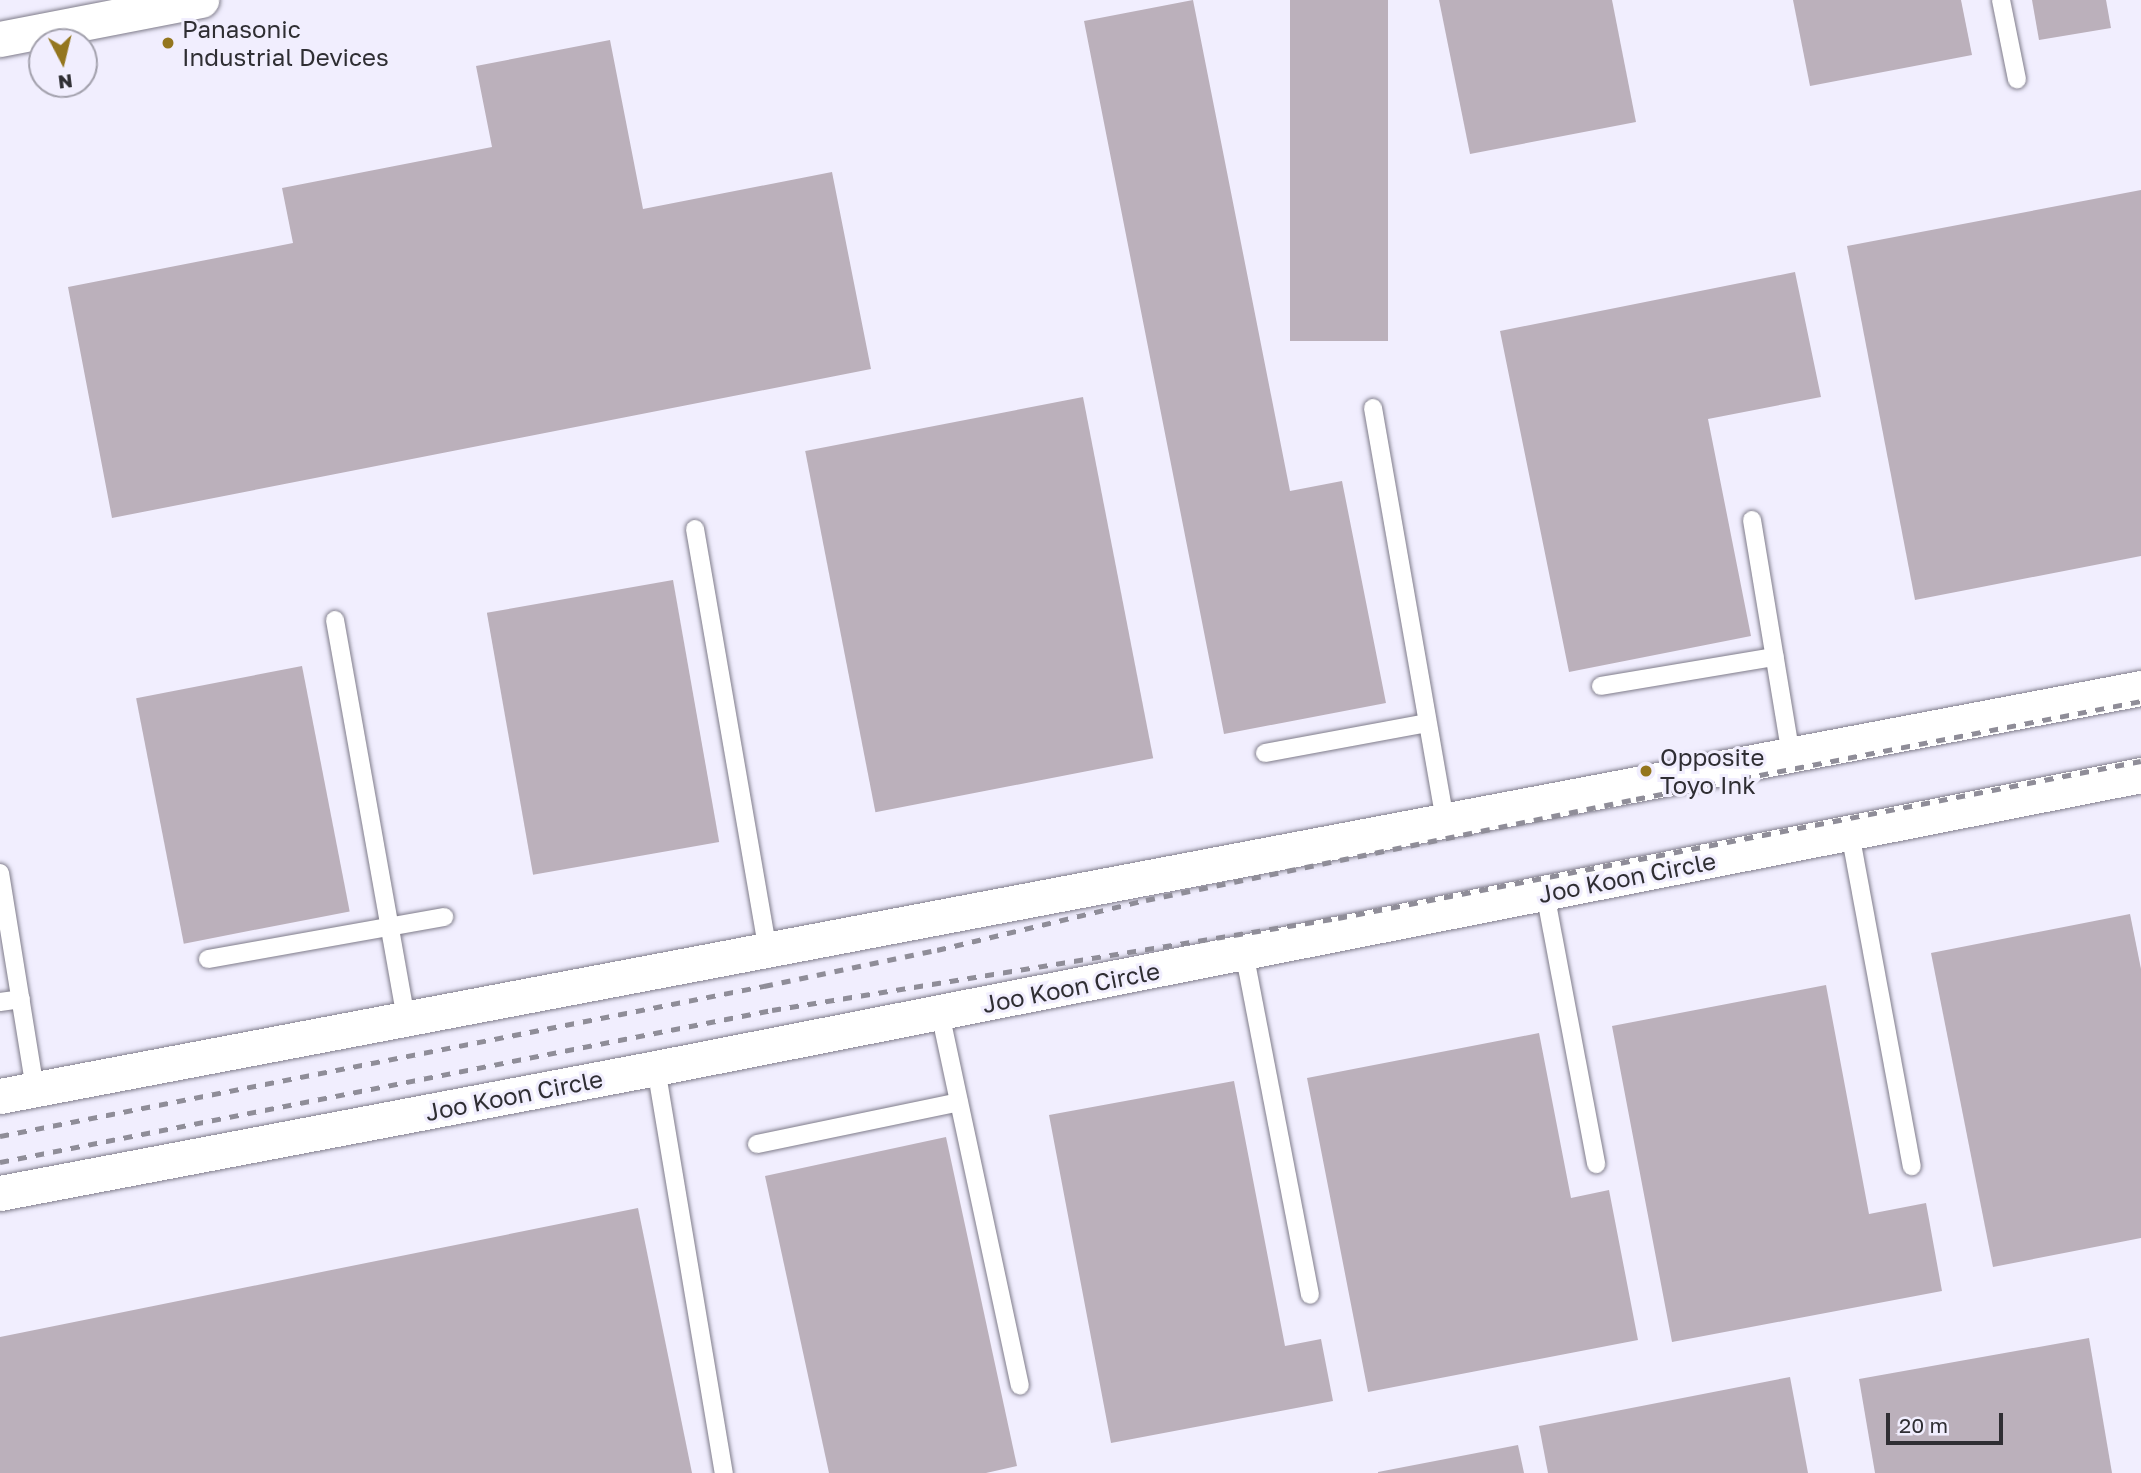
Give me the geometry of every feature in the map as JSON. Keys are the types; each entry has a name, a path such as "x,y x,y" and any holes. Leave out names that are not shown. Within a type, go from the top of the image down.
{"street":[{"path":"0,39 201,0"},
{"path":"0,1096 2141,688"},
{"name":"Joo Koon Circle","path":"0,1193 940,1013 2141,775"}],"lane":[{"path":"2001,0 2017,79"},
{"path":"1373,408 1444,821"},
{"path":"1752,520 1791,755"},
{"path":"695,529 768,950"},
{"path":"335,620 406,1019"},
{"path":"1601,686 1775,657"},
{"path":"1265,753 1427,723"},
{"path":"1850,833 1912,1166"},
{"path":"0,873 36,1089"},
{"path":"1545,893 1596,1164"},
{"path":"208,959 444,917"},
{"path":"1244,952 1310,1295"},
{"path":"0,1002 21,999"},
{"path":"940,1013 1020,1385"},
{"path":"656,1068 724,1473"},
{"path":"757,1144 959,1102"}],"building":[{"path":"1193,0 1290,491 1342,481 1386,703 1224,734 1084,21"},
{"path":"1290,0 1388,0 1388,341 1290,341"},
{"path":"1439,0 1612,0 1636,122 1470,154"},
{"path":"1793,0 1961,0 1972,55 1810,86"},
{"path":"2032,0 2106,0 2111,28 2039,40"},
{"path":"610,40 643,209 832,172 871,369 112,518 68,287 293,243 282,188 492,147 476,66"},
{"path":"2141,190 2141,556 1915,600 1847,246"},
{"path":"1795,272 1821,397 1708,419 1751,636 1569,672 1500,331"},
{"path":"1083,397 1153,758 875,812 805,451"},
{"path":"673,580 719,842 533,875 487,613"},
{"path":"302,666 350,911 184,944 136,698"},
{"path":"2130,914 2141,969 2141,1238 1993,1267 1931,953"},
{"path":"1826,985 1869,1214 1926,1203 1942,1291 1672,1342 1612,1026"},
{"path":"1539,1033 1571,1198 1609,1190 1638,1340 1368,1392 1307,1078"},
{"path":"1234,1081 1285,1346 1321,1339 1333,1401 1111,1443 1049,1115"},
{"path":"946,1137 1017,1466 986,1473 829,1473 765,1176"},
{"path":"638,1208 692,1473 0,1473 0,1337"},
{"path":"2089,1338 2112,1473 1875,1473 1859,1379"},
{"path":"1790,1377 1808,1473 1548,1473 1539,1426"},
{"path":"1518,1445 1524,1473 1378,1473 1378,1472"}],"railway":[{"path":"0,1136 764,986 937,950 1146,900 1636,799 2141,701"},
{"path":"0,1162 772,1010 1338,918 2141,761"}],"place":[{"name":"Panasonic Industrial Devices","path":"168,43"},
{"name":"Opposite Toyo Ink","path":"1646,771"}]}
